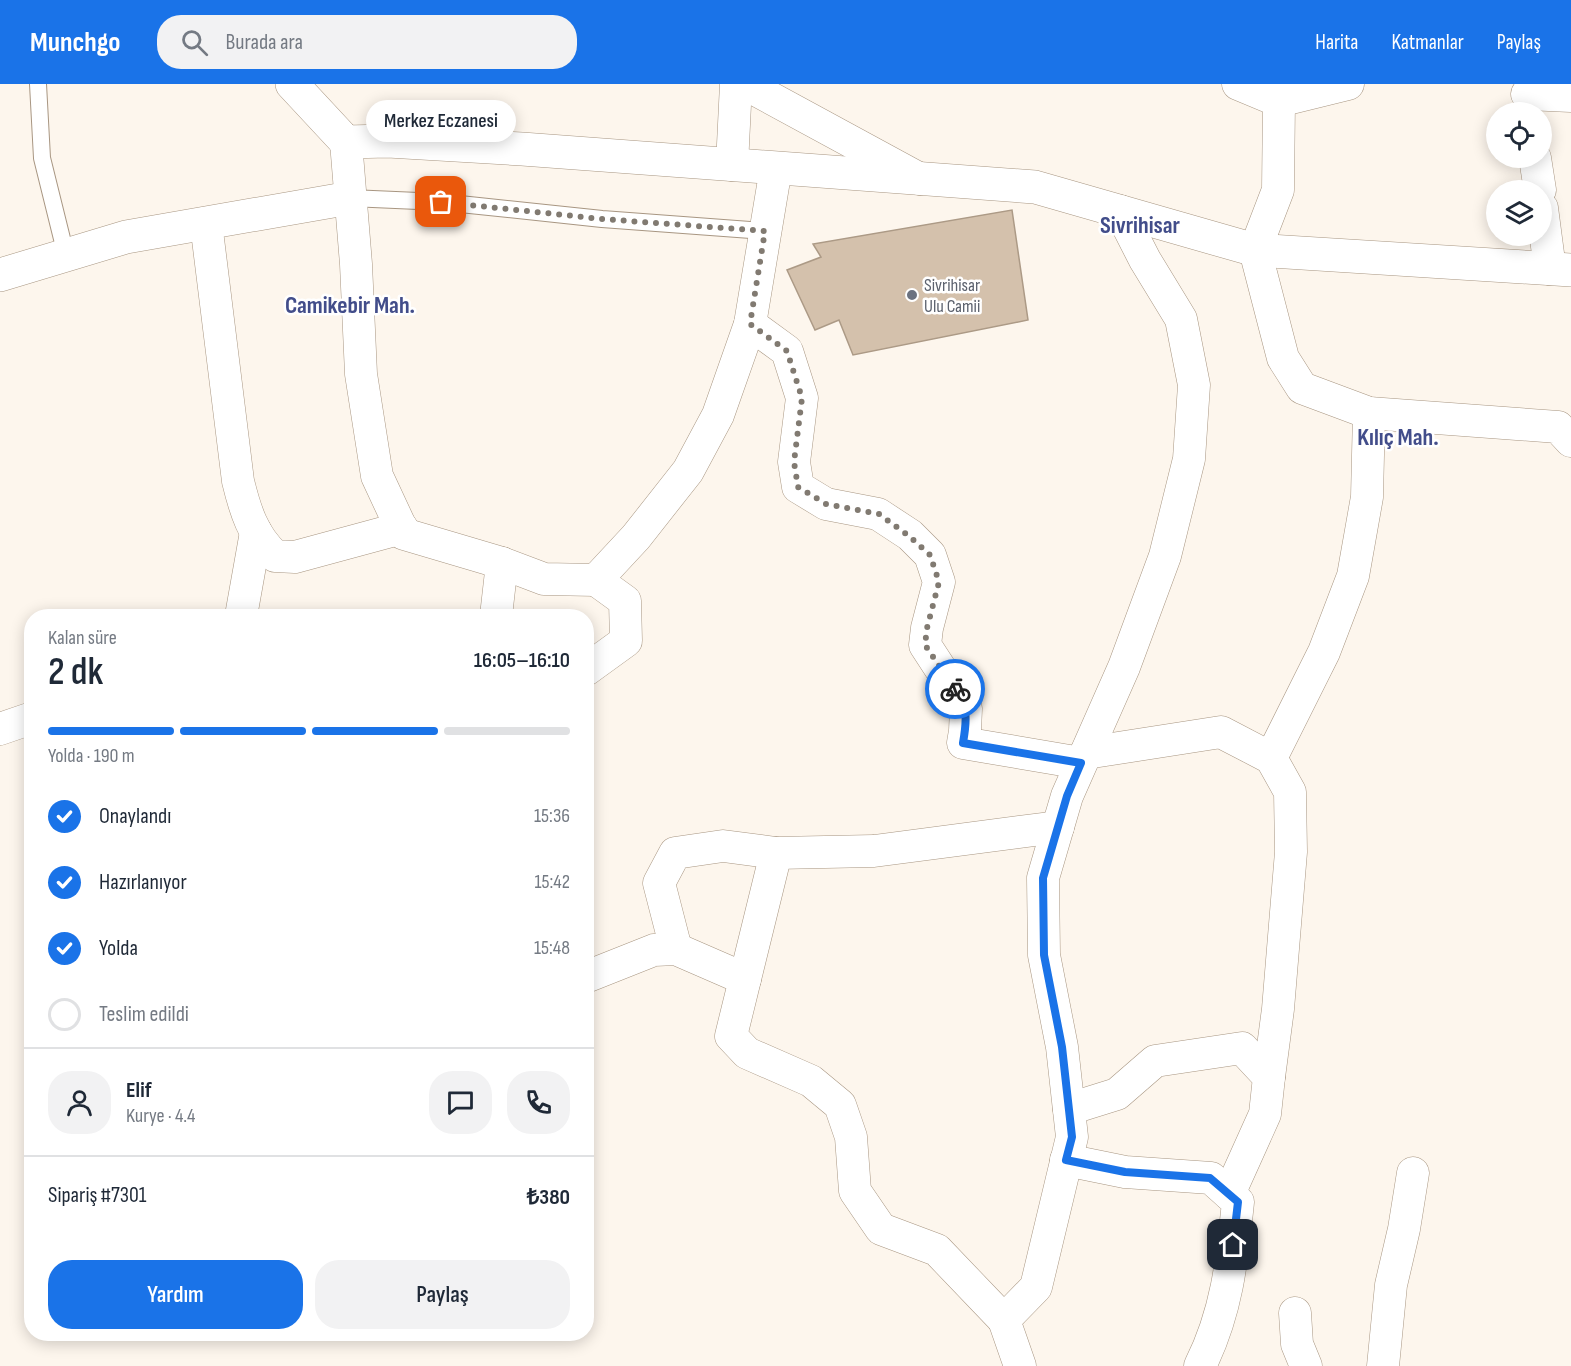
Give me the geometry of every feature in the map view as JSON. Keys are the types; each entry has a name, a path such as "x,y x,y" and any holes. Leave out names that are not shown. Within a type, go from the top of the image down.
{"street":[{"path":"292,84 346,142 361,374 377,476 404,534 502,563 544,579 596,580 625,601 626,641 594,664"},
{"path":"732,165 736,84"},
{"path":"745,84 920,179"},
{"path":"1238,84 1282,93 1348,84"},
{"path":"1282,93 1278,190 1256,250 1283,358 1302,388 1369,413 1558,427 1571,441"},
{"path":"1527,97 1571,96"},
{"path":"346,142 399,141 1035,187 1256,250 1560,269 1552,242"},
{"path":"596,580 636,537 688,471 718,415 750,324 776,168"},
{"path":"0,275 126,237 350,198"},
{"path":"1004,1320 1036,1287 1072,1137 1062,1047 1044,955 1043,878 1067,796 1124,667 1165,556 1188,459 1194,385 1181,319 1145,260 1120,211"},
{"path":"206,223 238,481 246,512 262,544 275,556 295,557 402,528"},
{"path":"750,324 787,351 802,398 794,462 798,487 826,504 879,514 930,555 939,582 925,645 966,708 963,743 1083,758 1221,732 1271,758 1290,792 1291,852 1280,987 1265,1114 1230,1194"},
{"path":"1271,758 1324,652 1353,576 1367,497 1369,413"},
{"path":"242,609 256,532"},
{"path":"497,609 502,563"},
{"path":"0,729 24,721"},
{"path":"676,949 659,883 675,853 723,846 776,853 874,851 1058,827"},
{"path":"776,853 731,1036 747,1053 811,1081 840,1105 851,1137 855,1191 881,1228 937,1250 1004,1320 1020,1366"},
{"path":"594,974 654,950 676,949 745,979"},
{"path":"1069,1109 1117,1094 1155,1061 1242,1048 1269,1077"},
{"path":"1066,1160 1125,1172 1210,1178 1238,1202 1229,1283 1214,1338 1200,1366"},
{"path":"1383,1366 1390,1285 1404,1228 1413,1173"},
{"path":"1295,1313 1297,1344 1305,1366"}],"lane":[{"path":"38,84 42,158 66,255"},
{"path":"350,198 441,202 602,219 765,231"}],"building":[{"name":"Sivrihisar Ulu Camii","path":"1012,210 1028,320 853,355 839,320 815,330 787,270 821,257 813,244"}],"way so far":[{"path":"441,202 602,219 765,231 750,324 787,351 802,398 794,462 798,487 826,504 879,514 930,555 939,582 925,645 955,689"}],"place":[{"name":"Merkez Eczanesi","path":"441,202"},
{"name":"Sivrihisar Ulu Camii","path":"912,295"}],"district":[{"name":"Sivrihisar","path":"1140,225"},
{"name":"Camikebir Mah.","path":"350,305"},
{"name":"Kılıç Mah.","path":"1398,437"}],"route":[{"path":"955,689 966,708 963,743 1081,763 1067,796 1043,878 1044,955 1062,1047 1072,1137 1066,1160 1125,1172 1210,1178 1238,1202 1233,1245"}]}
